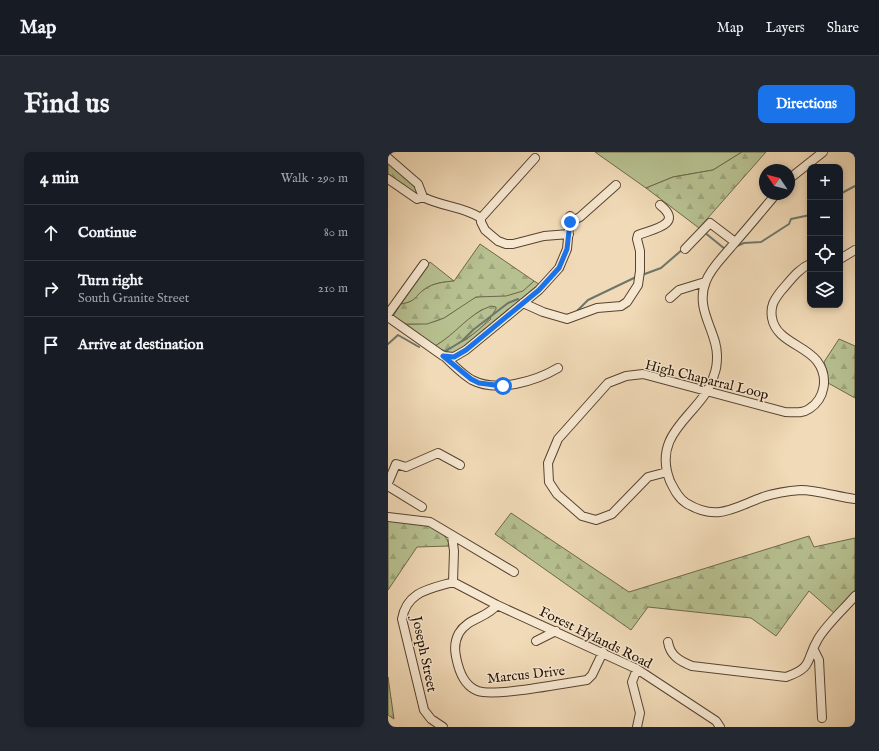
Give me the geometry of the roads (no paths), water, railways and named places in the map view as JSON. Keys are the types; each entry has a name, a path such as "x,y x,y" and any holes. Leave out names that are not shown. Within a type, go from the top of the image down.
{"street":[{"path":"795,174 823,152"},
{"path":"388,158 418,184 423,197 434,203 468,210 481,218 481,222 485,230 498,241 506,244 513,244 544,236 569,234"},
{"path":"481,218 535,158"},
{"path":"388,179 417,199 423,197"},
{"path":"443,356 454,357 476,342 539,290 559,268 567,249 570,219 580,217 616,185"},
{"path":"771,200 715,267 706,282 703,296 704,316 713,338 718,357 714,375 708,391 676,429 670,442 667,472 674,489 684,502 697,509 714,513 733,510 763,497 803,490 855,499"},
{"path":"523,303 543,312 567,319 597,308 621,306 627,302 634,294 639,280 640,251 637,239 638,235 661,227 668,222 670,216 668,211 660,205"},
{"path":"685,249 710,223 735,242"},
{"path":"843,257 855,250"},
{"path":"424,264 388,315 424,343 433,348 471,379 479,383 503,386 522,383 558,368"},
{"name":"High Chaparral Loop","path":"667,472 648,478 612,514 596,520 582,516 557,494 549,482 548,463 558,439 608,383 626,376 643,374 785,412 797,413 808,410 819,400 822,393 824,380 822,368 816,360 782,335 773,324 771,310 774,300 795,275 807,266"},
{"path":"670,298 679,290 706,282"},
{"path":"422,507 388,484 396,464 406,467 438,453 460,465"},
{"path":"388,518 430,522 514,572"},
{"path":"452,536 454,551 453,582"},
{"name":"Forest Hylands Road","path":"453,582 497,605 637,668 716,721 720,727"},
{"name":"Joseph Street","path":"443,727 432,719 424,710 402,619 403,610 410,599 422,591 453,582"},
{"path":"668,642 669,651 681,662 692,666 786,677 800,672 808,665 818,639 855,596"},
{"name":"Marcus Drive","path":"497,605 492,611 465,625 456,641 454,650 465,682 478,691 494,693 587,680 592,675 603,652"},
{"path":"536,641 556,631"},
{"path":"814,650 819,660 822,718"},
{"path":"637,668 632,682 640,713 637,727"}],"waterway":[{"path":"843,192 855,186"},
{"path":"737,246 744,243 761,242 789,224 791,219 807,216"},
{"path":"704,232 725,249"},
{"path":"642,275 661,268 683,249"},
{"path":"576,312 588,300 636,277"},
{"path":"439,350 446,351 462,341 473,330 508,303 518,299"},
{"path":"388,344 398,335 419,347"}]}
